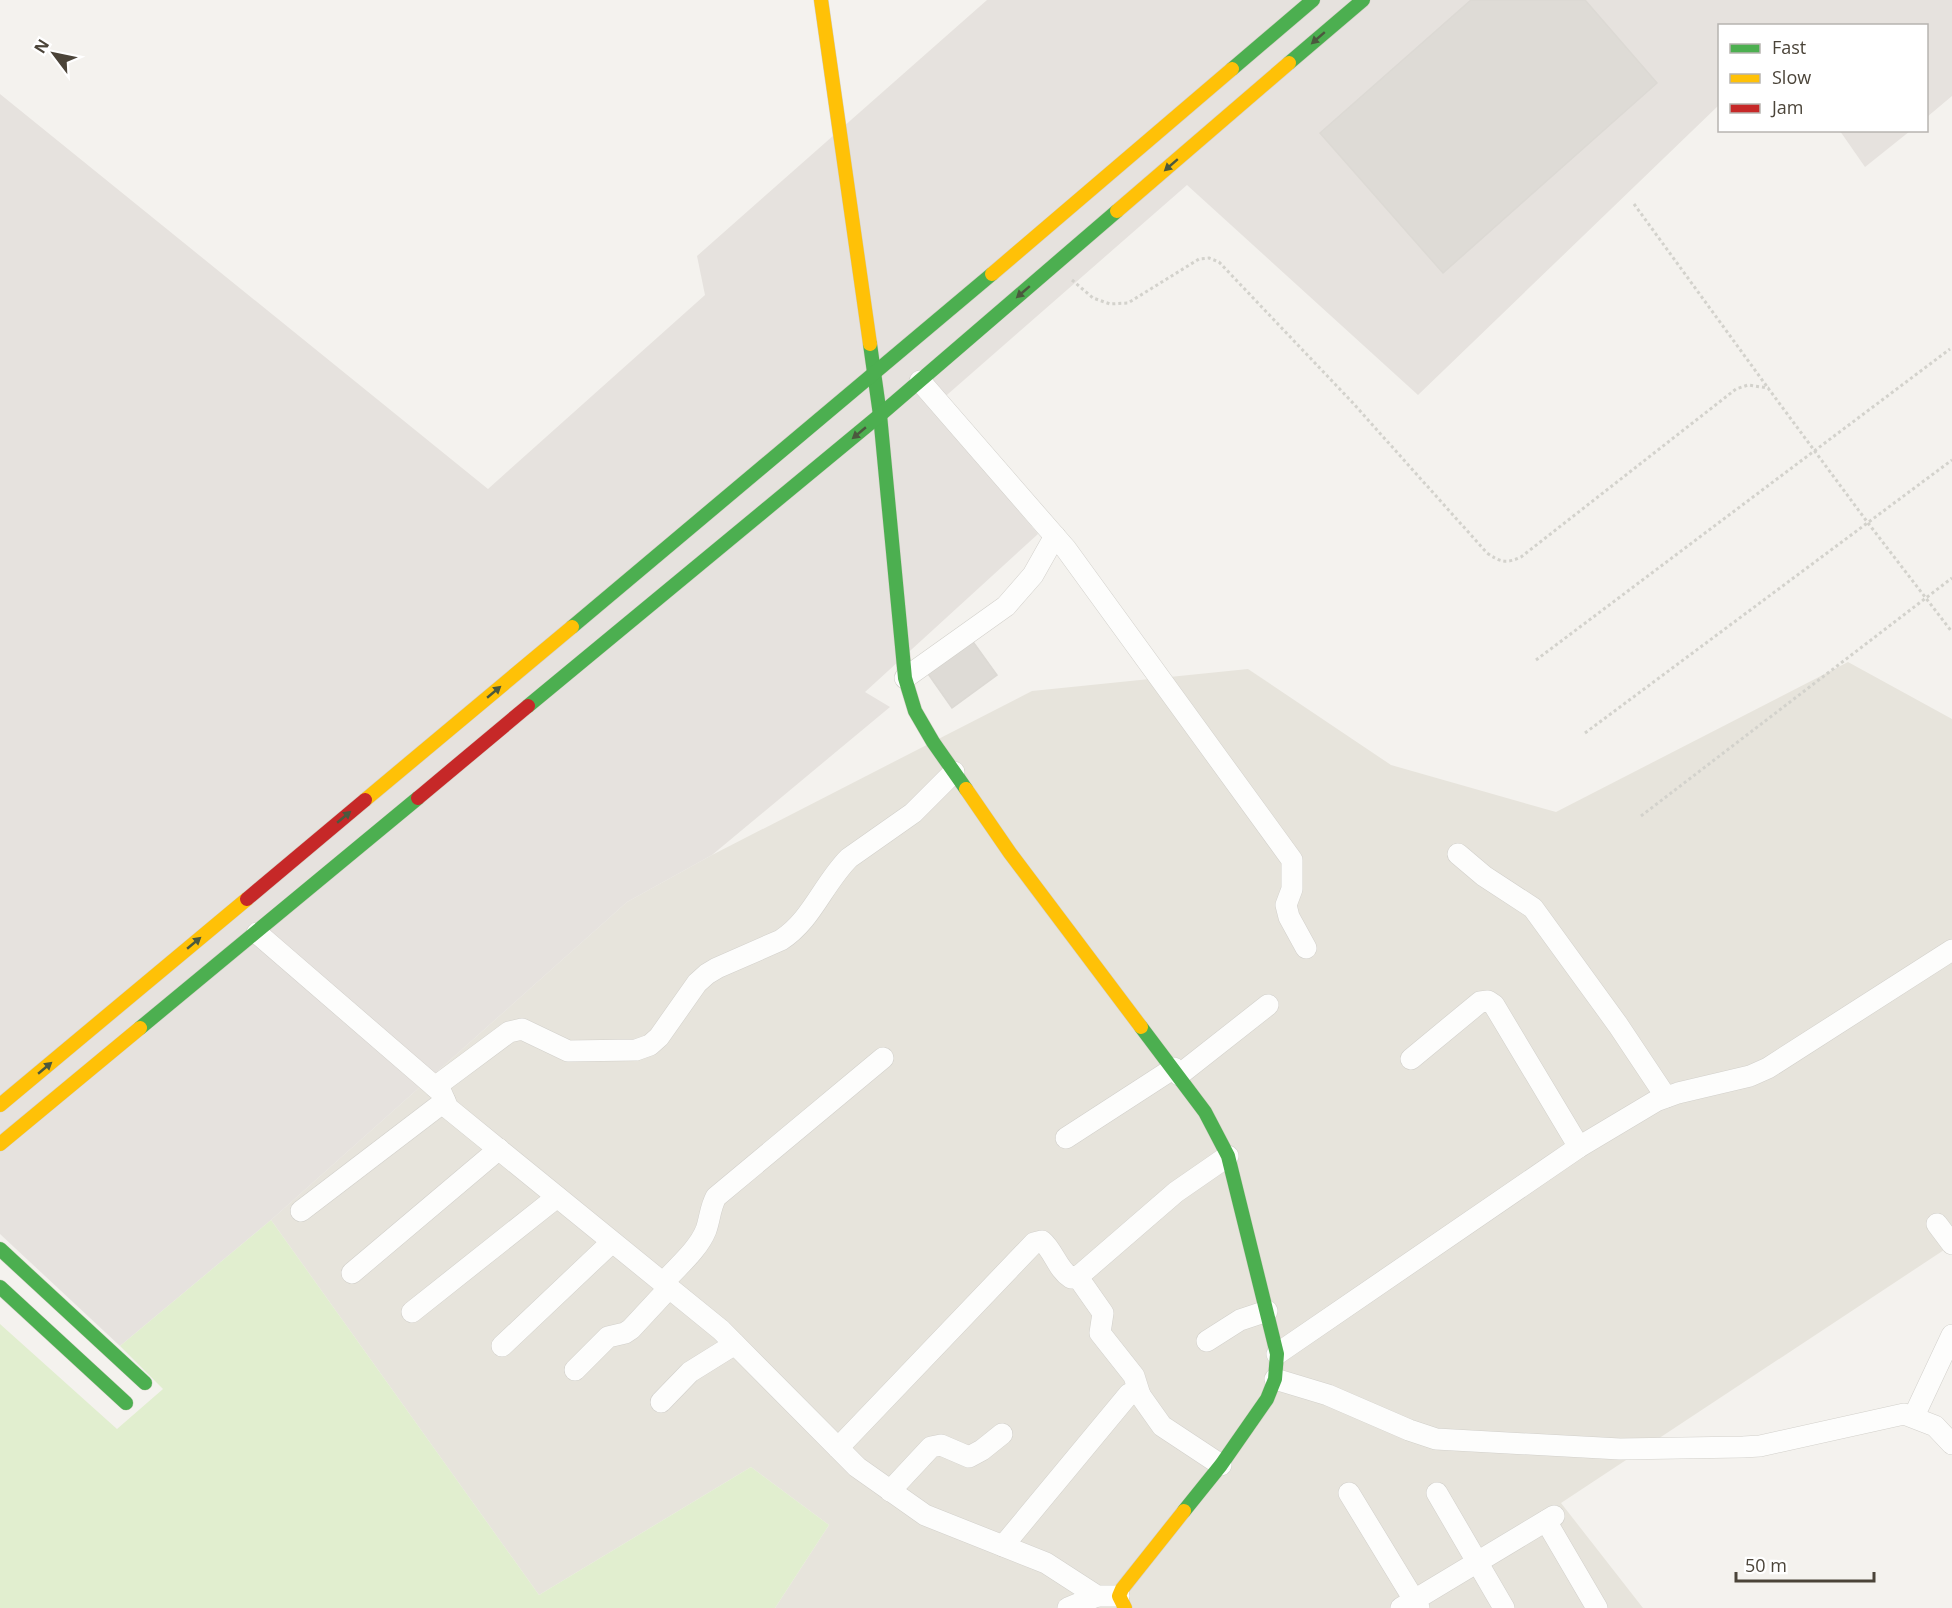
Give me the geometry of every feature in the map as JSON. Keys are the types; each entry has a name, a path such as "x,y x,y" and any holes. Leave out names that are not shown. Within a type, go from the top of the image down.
{"main road":[{"path":"821,0 875,374 905,678 915,711 1010,853 1205,1112 1228,1156 1277,1354 1275,1379 1267,1399 1221,1465 1122,1589 1122,1602"},
{"path":"0,1105 875,374 1313,0"},
{"path":"0,1144 880,415 1363,0"},
{"path":"0,1249 145,1383"},
{"path":"0,1287 126,1403"}],"street":[{"path":"920,381 1055,536 1292,860 1292,889 1286,905 1289,917 1306,948"},
{"path":"905,678 1006,606 1033,575 1055,536"},
{"path":"301,1211 440,1094 509,1032 522,1029 568,1051 636,1050 650,1045 659,1037 697,983 707,974 791,934 849,858 913,813 954,772"},
{"path":"1458,854 1484,876 1533,908 1618,1025 1666,1097"},
{"path":"256,933 440,1094 448,1108 735,1344 857,1467 925,1515 1046,1563 1097,1596 1122,1602"},
{"path":"1277,1354 1579,1147 1666,1097 1750,1076 1768,1068 1952,950"},
{"path":"1411,1059 1480,1002 1488,1001 1494,1005 1579,1147"},
{"path":"1066,1138 1176,1072 1268,1005"},
{"path":"575,1370 608,1337 625,1333 631,1329 700,1241 706,1230 710,1207 716,1197 883,1058"},
{"path":"352,1273 499,1149"},
{"path":"838,1448 1034,1243 1042,1241 1065,1274 1071,1278 1077,1276 1176,1192 1228,1156"},
{"path":"412,1312 557,1197"},
{"path":"1937,1224 1952,1244"},
{"path":"502,1346 612,1242"},
{"path":"1077,1276 1103,1313 1100,1333 1134,1376 1140,1395 1162,1426 1221,1465"},
{"path":"1207,1341 1240,1320 1267,1311"},
{"path":"1914,1416 1952,1335"},
{"path":"661,1402 690,1372 735,1344"},
{"path":"1275,1379 1328,1395 1409,1430 1444,1440 1620,1449 1743,1448 1904,1414 1935,1426 1952,1444"},
{"path":"1003,1546 1129,1394 1134,1392 1140,1395"},
{"path":"890,1491 931,1447 941,1445 969,1457 1002,1434"},
{"path":"1348,1493 1412,1605 1550,1519 1597,1608"},
{"path":"1437,1493 1504,1608"},
{"path":"1068,1608 1097,1596"}],"path":[{"path":"1634,204 1868,523 1952,632"},
{"path":"1054,265 1094,298 1110,304 1128,303 1199,259 1209,258 1219,262 1352,402 1487,553 1499,562 1510,562 1521,557 1736,389 1748,385 1768,388"},
{"path":"1536,660 1950,349"},
{"path":"1585,733 1952,460"},
{"path":"1641,816 1952,578"}],"shaded area":[{"path":"987,0 1952,0 1952,96 1928,116 1928,24 1718,24 1718,106 1418,395 1187,185 932,408 1038,534 865,692 890,707 712,855 627,902 271,1220 120,1346 0,1234 0,94 488,489 705,295 697,256"},
{"path":"1841,132 1909,132 1865,167"},
{"path":"1848,662 1952,719 1952,1242 1947,1248 1561,1503 1643,1608 775,1608 829,1525 751,1467 539,1595 271,1220 627,902 712,855 1032,691 1248,669 1391,765 1556,812"}],"green space":[{"path":"271,1220 539,1595 751,1467 829,1525 775,1608 0,1608 0,1324 117,1429 163,1389 120,1346"}],"building":[{"path":"1471,0 1585,0 1657,83 1443,273 1320,133"},
{"path":"971,639 997,675 952,708 926,671"}],"traffic: fast":[{"path":"1232,69 1313,0"},
{"path":"1289,63 1363,0"},
{"path":"528,706 880,415 1117,211"},
{"path":"572,627 992,274"},
{"path":"870,344 880,415 905,678 915,711 933,742 966,789"},
{"path":"140,1028 418,798"},
{"path":"1141,1027 1205,1112 1228,1156 1277,1354 1275,1379 1267,1399 1221,1465 1184,1511"},
{"path":"0,1249 145,1383"},
{"path":"0,1287 126,1403"}],"traffic: slow":[{"path":"821,0 870,344"},
{"path":"1117,211 1289,63"},
{"path":"992,274 1232,69"},
{"path":"365,800 572,627"},
{"path":"966,789 1010,853 1141,1027"},
{"path":"0,1105 247,899"},
{"path":"0,1144 140,1028"},
{"path":"1125,1608 1119,1596 1122,1589 1184,1511"}],"traffic: jam":[{"path":"418,798 528,706"},
{"path":"247,899 365,800"}]}
